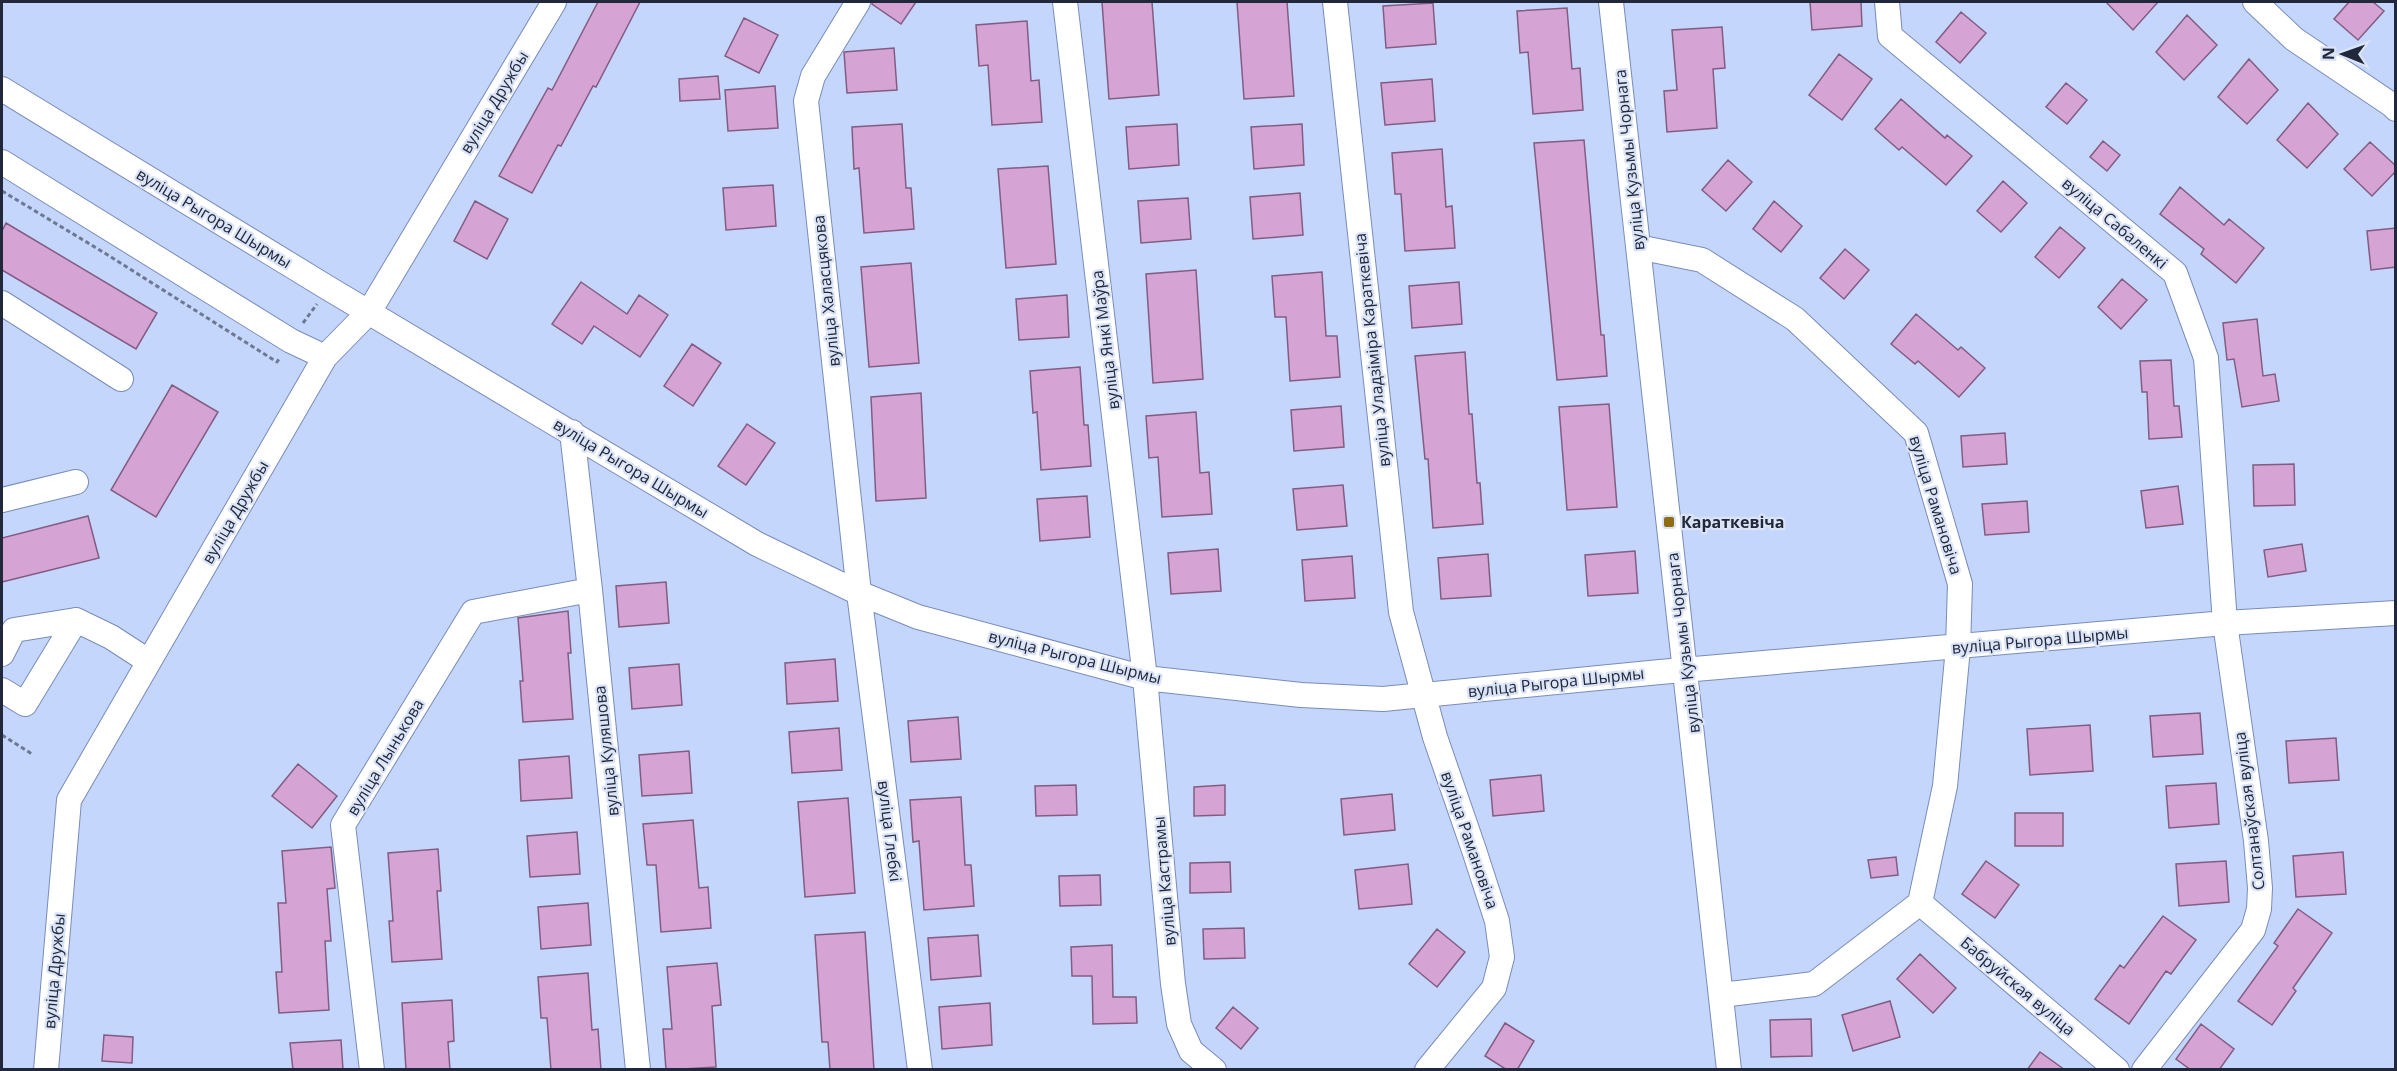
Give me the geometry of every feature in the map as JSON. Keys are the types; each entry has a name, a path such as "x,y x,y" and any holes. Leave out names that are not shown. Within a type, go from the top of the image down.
{"street":[{"name":"вуліца Дружбы","path":"46,1070 69,800 325,357 369,312 554,2"},
{"name":"вуліца Халасцякова","path":"858,2 813,76 806,101 859,593"},
{"name":"вуліца Янкі Маўра","path":"1065,2 1145,678"},
{"name":"вуліца Уладзіміра Караткевіча","path":"1335,2 1401,612 1423,695"},
{"name":"вуліца Кузьмы Чорнага","path":"1611,2 1729,1070"},
{"name":"вуліца Сабаленкі","path":"1887,2 1890,36 2175,273 2206,358 2225,623"},
{"path":"2255,2 2294,39 2396,109"},
{"name":"вуліца Рыгора Шырмы","path":"2,89 757,544 859,593 918,617 1145,678 1301,695 1383,699 2225,623 2396,613"},
{"path":"2,162 291,341 325,357"},
{"name":"вуліца Рамановіча","path":"1638,247 1702,260 1795,319 1917,433 1960,584 1958,648 1945,786 1920,903"},
{"path":"2,303 121,379"},
{"name":"вуліца Куляшова","path":"572,432 638,1070"},
{"path":"2,500 76,482"},
{"name":"вуліца Лынькова","path":"372,1070 343,825 473,612 590,590"},
{"name":"вуліца Глебкі","path":"859,593 920,1070"},
{"path":"2,690 25,704 76,620"},
{"path":"2,654 8,631 76,620 111,637 148,661"},
{"name":"Солтанаўская вуліца","path":"2144,1070 2253,930 2259,909 2260,888 2256,841 2225,623"},
{"name":"вуліца Кастрамы","path":"1145,678 1172,973 1179,1024 1191,1051 1214,1070"},
{"name":"вуліца Рамановіча","path":"1423,695 1497,921 1502,957 1494,988 1427,1070"},
{"path":"1721,995 1814,984 1920,903"},
{"name":"Бабруйская вуліца","path":"1920,903 2117,1070"}],"path":[{"path":"2,735 32,754"}],"building":[{"path":"598,2 640,2 596,87 593,86 561,146 558,145 532,193 499,176 548,88 552,90"},
{"path":"872,2 916,2 901,24"},
{"path":"1102,2 1152,2 1159,95 1109,99"},
{"path":"1237,2 1287,2 1294,96 1244,99"},
{"path":"1810,2 1861,2 1862,26 1812,30"},
{"path":"2106,2 2158,2 2133,30"},
{"path":"2349,2 2373,2 2384,11 2358,40 2334,19"},
{"path":"1433,3 1436,44 1386,48 1383,6"},
{"path":"1567,8 1572,69 1580,68 1583,110 1533,114 1528,52 1520,53 1517,11"},
{"path":"1961,12 1986,33 1960,63 1936,42"},
{"path":"2187,15 2217,45 2184,80 2156,52"},
{"path":"744,18 778,35 759,73 725,56"},
{"path":"1027,21 1031,81 1039,80 1042,122 992,125 988,65 979,66 976,25"},
{"path":"1722,27 1725,68 1713,69 1717,128 1667,132 1664,91 1677,90 1672,30"},
{"path":"894,48 897,90 847,93 844,52"},
{"path":"1839,54 1872,79 1842,120 1809,95"},
{"path":"2249,59 2278,90 2247,124 2218,97"},
{"path":"718,76 720,99 680,101 679,79"},
{"path":"1432,79 1435,121 1385,125 1381,83"},
{"path":"2066,83 2087,100 2067,124 2046,107"},
{"path":"775,86 778,128 728,131 725,90"},
{"path":"1901,99 1945,138 1947,135 1972,156 1946,185 1902,147 1899,150 1875,129"},
{"path":"2308,103 2338,134 2307,168 2277,140"},
{"path":"902,124 906,188 911,188 914,229 864,233 859,168 854,169 852,127"},
{"path":"1177,124 1179,165 1129,169 1126,127"},
{"path":"1302,124 1304,165 1254,169 1251,127"},
{"path":"1584,140 1601,335 1604,335 1607,376 1557,380 1534,143"},
{"path":"2103,141 2120,155 2107,171 2090,157"},
{"path":"2370,142 2396,166 2396,171 2372,196 2344,169"},
{"path":"1442,149 1446,207 1452,206 1455,248 1405,251 1401,194 1395,194 1392,153"},
{"path":"1728,160 1752,182 1726,211 1702,190"},
{"path":"1048,166 1056,264 1006,268 998,169"},
{"path":"2003,181 2027,203 2001,232 1977,211"},
{"path":"773,185 776,226 726,230 723,188"},
{"path":"2180,187 2224,225 2229,219 2264,248 2236,283 2201,254 2204,249 2160,214"},
{"path":"1300,193 1303,235 1253,239 1250,197"},
{"path":"1188,198 1191,239 1141,243 1138,201"},
{"path":"475,201 508,219 487,259 454,241"},
{"path":"1774,201 1802,226 1781,252 1753,229"},
{"path":"6,223 157,313 136,349 2,270 2,231"},
{"path":"2060,227 2085,248 2059,278 2035,257"},
{"path":"2396,228 2396,267 2371,270 2367,231"},
{"path":"1845,249 1869,270 1844,299 1820,278"},
{"path":"911,263 919,363 869,367 861,267"},
{"path":"1196,270 1203,379 1153,383 1146,274"},
{"path":"1322,272 1326,336 1337,336 1340,377 1290,381 1286,317 1275,317 1272,276"},
{"path":"2122,279 2147,300 2121,329 2098,307"},
{"path":"581,282 627,314 639,295 668,315 640,357 594,326 582,344 552,324"},
{"path":"1459,282 1462,324 1412,328 1409,286"},
{"path":"1067,295 1069,337 1019,340 1016,299"},
{"path":"1916,314 1958,350 1961,347 1985,368 1959,397 1918,361 1915,364 1891,344"},
{"path":"2257,319 2263,376 2275,374 2279,401 2242,407 2234,359 2227,360 2223,323"},
{"path":"692,344 721,363 693,406 664,386"},
{"path":"1465,352 1469,414 1472,414 1477,483 1480,483 1483,524 1433,528 1428,459 1425,459 1415,356"},
{"path":"2171,360 2174,406 2179,406 2182,437 2149,439 2147,392 2142,392 2140,361"},
{"path":"1080,367 1084,425 1088,425 1091,466 1041,470 1037,412 1033,413 1030,371"},
{"path":"172,385 218,412 156,517 111,490"},
{"path":"921,393 926,498 876,501 871,397"},
{"path":"1609,404 1617,507 1567,510 1559,407"},
{"path":"1341,406 1344,447 1294,451 1291,410"},
{"path":"1196,412 1200,473 1209,472 1212,514 1162,517 1158,457 1149,458 1146,416"},
{"path":"747,424 775,443 746,485 718,466"},
{"path":"2005,433 2007,464 1963,467 1961,436"},
{"path":"2294,464 2295,505 2254,506 2253,465"},
{"path":"1343,485 1347,526 1297,530 1293,489"},
{"path":"2178,486 2183,524 2146,528 2141,491"},
{"path":"1087,496 1090,537 1040,541 1037,499"},
{"path":"2027,501 2029,532 1985,535 1982,504"},
{"path":"88,516 99,558 2,582 2,538"},
{"path":"2302,544 2306,571 2268,577 2264,550"},
{"path":"1218,549 1221,591 1171,594 1168,553"},
{"path":"1635,551 1638,593 1588,596 1585,555"},
{"path":"1488,554 1491,596 1441,599 1438,558"},
{"path":"1352,556 1355,598 1305,601 1302,560"},
{"path":"666,582 669,623 619,627 616,586"},
{"path":"568,611 571,653 568,653 573,719 523,722 520,681 523,681 518,618"},
{"path":"835,659 838,701 787,704 785,663"},
{"path":"679,664 682,705 632,709 629,668"},
{"path":"2200,713 2203,754 2153,757 2150,716"},
{"path":"958,717 961,759 911,762 908,721"},
{"path":"2090,725 2093,771 2030,775 2027,729"},
{"path":"839,728 842,770 792,773 789,732"},
{"path":"2336,738 2339,780 2289,783 2286,741"},
{"path":"689,751 692,793 642,796 639,755"},
{"path":"569,756 572,798 521,801 519,760"},
{"path":"298,764 337,796 312,828 272,796"},
{"path":"1541,775 1544,811 1493,816 1490,780"},
{"path":"2216,783 2219,824 2169,828 2166,786"},
{"path":"1076,785 1077,815 1036,816 1035,786"},
{"path":"1225,785 1225,815 1194,816 1194,787"},
{"path":"1392,794 1395,830 1344,835 1341,799"},
{"path":"961,797 965,865 971,865 974,906 924,910 919,841 913,842 910,800"},
{"path":"848,798 855,893 805,897 798,802"},
{"path":"2015,813 2063,813 2063,846 2015,846"},
{"path":"693,820 699,888 708,887 711,928 661,932 656,865 647,865 643,824"},
{"path":"577,832 580,874 530,877 527,836"},
{"path":"331,847 335,888 327,889 331,941 325,941 329,1010 279,1013 276,972 282,972 278,903 286,903 282,851"},
{"path":"438,849 441,891 437,891 442,959 392,962 389,921 393,921 388,853"},
{"path":"2343,852 2346,894 2296,897 2293,856"},
{"path":"1896,857 1898,875 1871,878 1868,860"},
{"path":"1986,861 2019,885 1995,918 1962,894"},
{"path":"2226,861 2229,902 2179,906 2176,864"},
{"path":"1230,862 1231,892 1190,893 1190,863"},
{"path":"1408,864 1412,904 1359,909 1355,870"},
{"path":"1100,875 1101,905 1060,906 1059,876"},
{"path":"588,903 591,945 541,949 538,907"},
{"path":"2298,909 2332,933 2293,988 2296,991 2272,1025 2238,1001 2278,946 2274,943"},
{"path":"2163,916 2196,940 2171,974 2166,971 2129,1024 2095,999 2120,965 2124,968"},
{"path":"1244,928 1245,958 1204,959 1203,929"},
{"path":"1437,929 1465,952 1437,987 1409,964"},
{"path":"865,932 874,1070 830,1070 828,1042 822,1042 815,935"},
{"path":"978,935 981,976 931,980 928,938"},
{"path":"1112,945 1113,997 1136,997 1137,1023 1093,1024 1092,976 1072,976 1071,947"},
{"path":"1920,954 1956,988 1933,1013 1897,979"},
{"path":"717,963 721,1005 712,1006 716,1067 666,1070 663,1029 672,1029 667,967"},
{"path":"588,973 592,1030 598,1029 601,1070 551,1070 547,1018 541,1018 538,977"},
{"path":"452,1000 454,1041 448,1042 450,1070 406,1070 402,1003"},
{"path":"1890,1001 1900,1037 1853,1051 1842,1015"},
{"path":"990,1003 992,1045 942,1049 939,1007"},
{"path":"1233,1007 1258,1028 1241,1049 1216,1028"},
{"path":"1811,1019 1812,1056 1771,1057 1770,1020"},
{"path":"1505,1023 1534,1041 1517,1070 1507,1070 1485,1056"},
{"path":"2201,1024 2234,1049 2219,1070 2191,1070 2176,1059"},
{"path":"104,1035 133,1037 132,1063 102,1061"},
{"path":"341,1040 343,1070 293,1070 290,1043"},
{"path":"2040,1052 2065,1070 2027,1070"}],"place":[{"name":"Караткевіча","path":"1669,522"}]}
